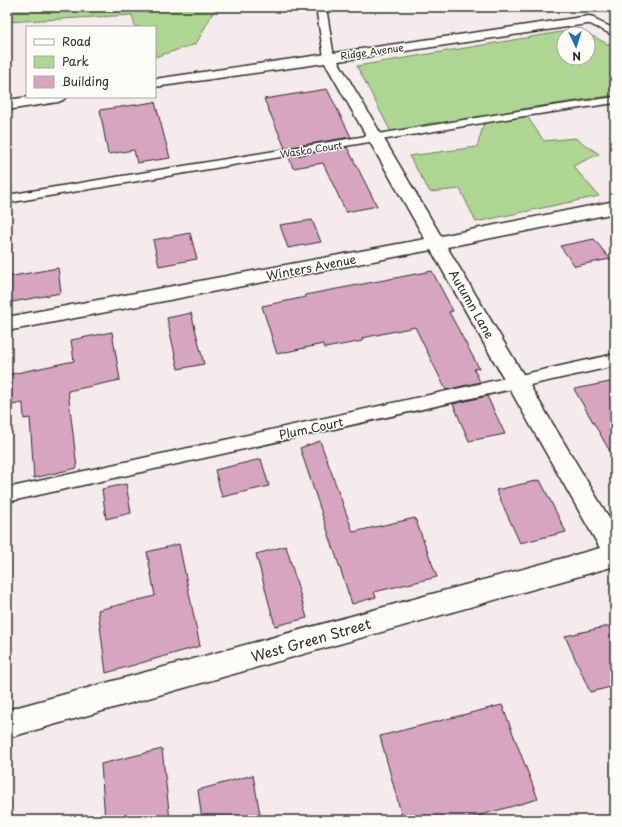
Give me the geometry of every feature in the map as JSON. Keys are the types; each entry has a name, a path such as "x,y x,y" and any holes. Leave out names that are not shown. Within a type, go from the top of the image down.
{"street":[{"name":"Ridge Avenue","path":"156,83 589,20"},
{"name":"Autumn Lane","path":"330,57 615,551"},
{"path":"7,104 51,98"},
{"name":"Winters Avenue","path":"7,324 436,243 615,207"},
{"name":"West Green Street","path":"7,724 615,555"}],"lane":[{"path":"321,7 330,57"},
{"path":"589,20 615,33"},
{"name":"Wasko Court","path":"7,199 518,114 615,100"},
{"name":"Plum Court","path":"7,495 615,360"}],"green space":[{"path":"7,7 216,7 196,44 156,57 156,26 135,26 132,15 7,22"},
{"path":"556,33 556,66 596,66 596,38 615,48 615,95 522,109 544,141 575,138 599,154 573,166 599,196 476,222 460,189 430,192 409,156 477,147 484,123 431,123 391,132 357,66"}],"building":[{"path":"327,89 351,137 285,148 264,99"},
{"path":"155,102 170,158 137,163 134,150 108,154 100,110"},
{"path":"347,147 377,206 346,212 323,163 293,168 289,157"},
{"path":"312,220 321,242 288,248 280,225"},
{"path":"190,233 197,259 159,266 153,240"},
{"path":"594,239 610,259 575,266 560,246"},
{"path":"58,268 61,293 7,303 7,277"},
{"path":"432,271 453,311 449,312 479,368 474,369 480,382 446,390 415,327 362,338 363,341 325,348 323,344 277,354 262,306 306,297 305,295"},
{"path":"191,313 204,364 178,369 167,318"},
{"path":"112,332 120,380 68,391 77,468 34,478 30,418 24,419 23,403 7,406 7,375 74,361 71,340"},
{"path":"615,381 615,460 574,389"},
{"path":"487,396 505,434 469,441 453,404"},
{"path":"320,441 353,532 415,518 437,577 374,592 376,597 352,604 300,448"},
{"path":"261,459 269,486 222,497 215,470"},
{"path":"540,480 566,532 520,543 496,490"},
{"path":"126,484 131,513 106,519 102,489"},
{"path":"179,544 200,646 106,673 98,610 155,596 147,552"},
{"path":"286,546 307,618 275,626 256,554"},
{"path":"609,626 615,639 615,686 590,692 565,636"},
{"path":"502,705 538,799 463,820 403,820 380,736"},
{"path":"162,749 170,820 105,820 101,764"},
{"path":"253,775 261,820 202,820 198,790"}]}
